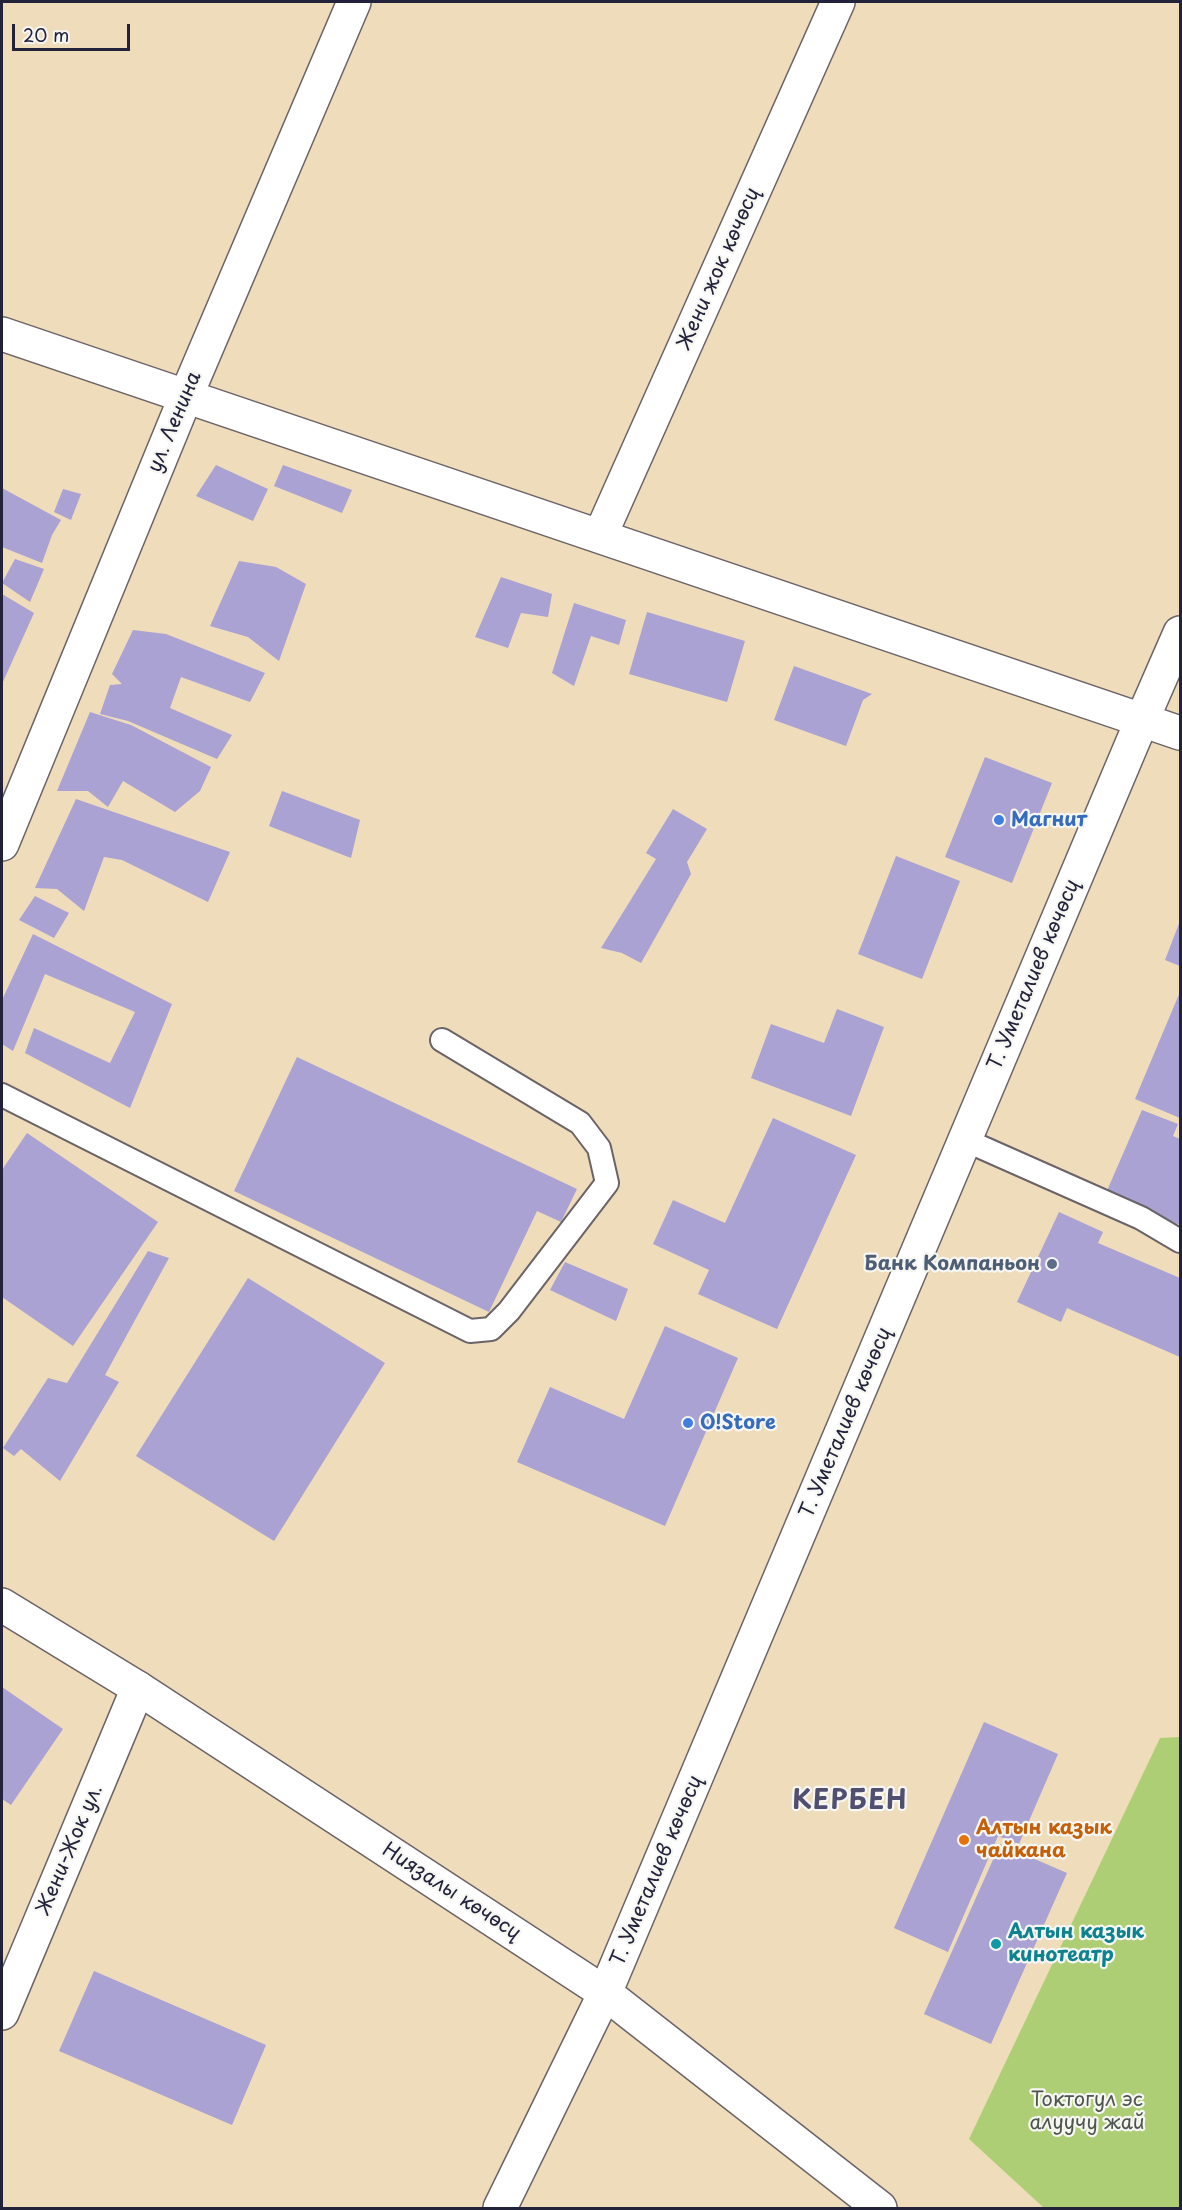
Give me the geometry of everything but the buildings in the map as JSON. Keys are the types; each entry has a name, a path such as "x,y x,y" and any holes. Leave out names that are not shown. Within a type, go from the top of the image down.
{"street":[{"name":"ул. Ленина","path":"2,844 186,396 354,2"},
{"name":"Жени жок көчөсү","path":"600,536 838,2"},
{"path":"2,334 1180,733"},
{"name":"Т. Уметалиев көчөсү","path":"500,2208 605,1993 1180,633"},
{"name":"Ниязалы көчөсү","path":"2,1605 138,1688 605,1993 880,2208"},
{"name":"Жени-Жок ул.","path":"2,2013 138,1688"}],"lane":[{"path":"2,1095 470,1331 491,1329 509,1311 607,1183 598,1148 580,1123 442,1040"},
{"path":"965,1140 1141,1218 1180,1241"}],"green space":[{"name":"Токтогул эс алуучу жай","path":"1180,1737 1180,2208 1044,2208 969,2139 1160,1738"}],"place":[{"name":"Магнит","path":"999,820"},
{"name":"Банк Компаньон","path":"1052,1264"},
{"name":"O!Store","path":"688,1423"},
{"name":"Алтын казык чайкана","path":"964,1840"},
{"name":"Алтын казык кинотеатр","path":"996,1944"}],"district":[{"name":"КЕРБЕН","path":"850,1802"}]}
